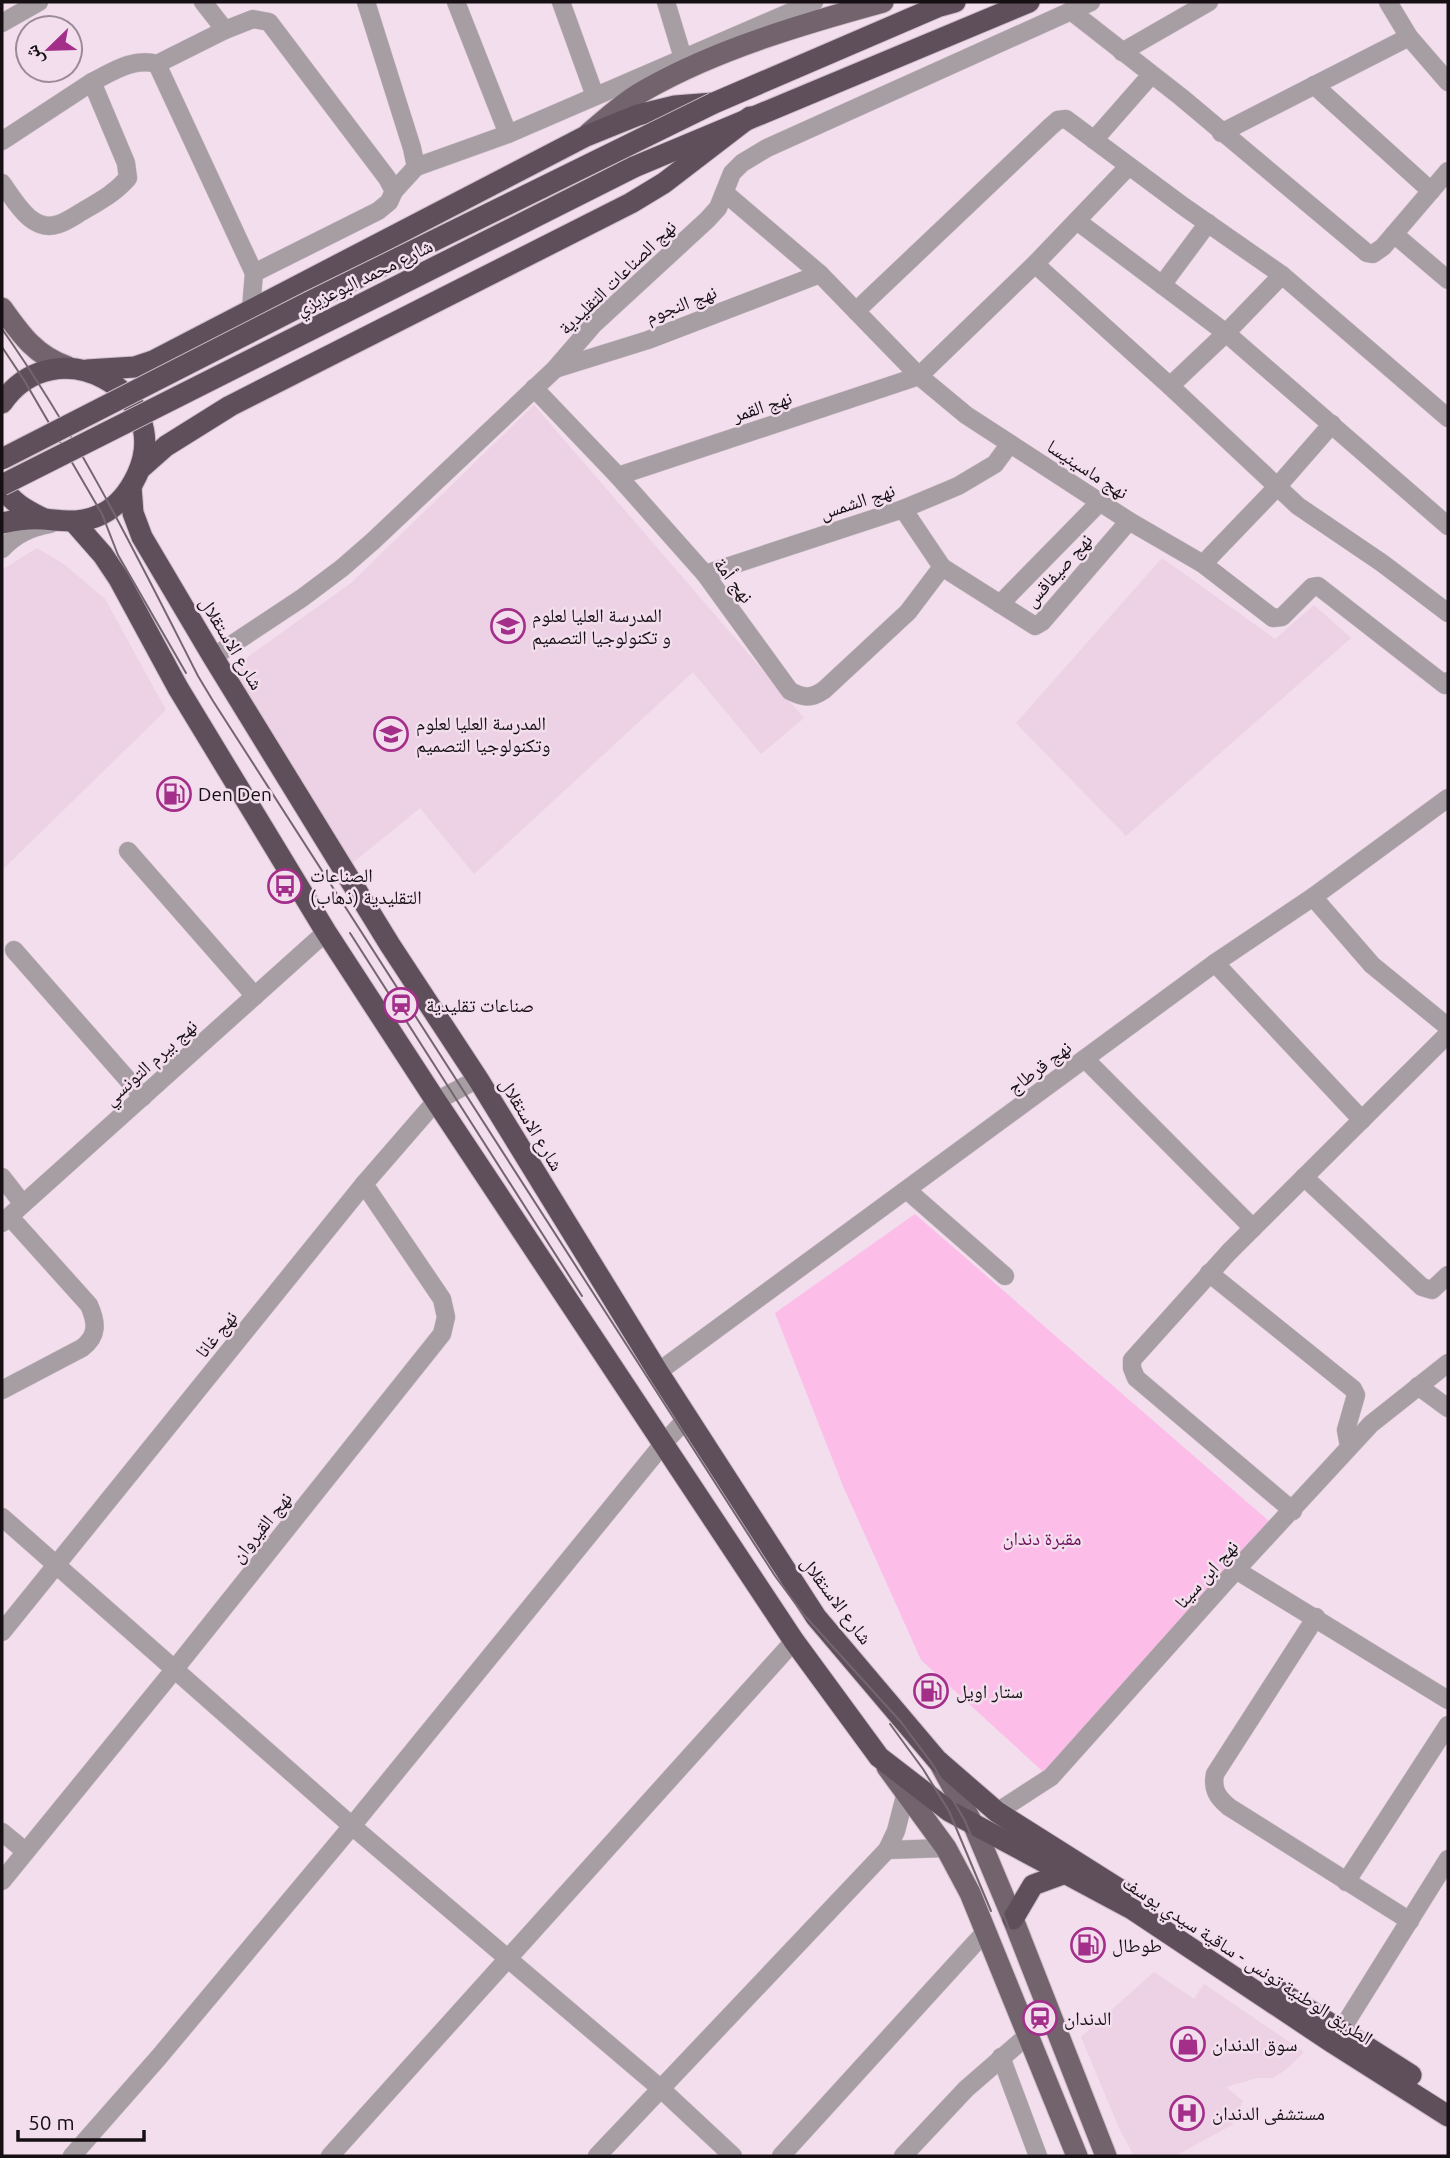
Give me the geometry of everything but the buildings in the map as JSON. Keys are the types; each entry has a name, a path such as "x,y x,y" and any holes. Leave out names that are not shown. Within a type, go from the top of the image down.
{"highway":[{"name":"شارع محمد البوعزيزي","path":"2,459 488,213 714,103 955,2"},
{"name":"شارع محمد البوعزيزي","path":"2,485 634,167 1029,2"},
{"name":"شارع محمد البوعزيزي","path":"2,403 9,393 34,374 50,369 135,367 153,361 586,135 638,115 676,106 714,103"},
{"name":"شارع محمد البوعزيزي","path":"2,523 59,521 102,514 123,499 136,478 166,446 230,406 631,202 664,183 750,117"},
{"name":"شارع الاستقلال","path":"77,369 106,378 122,391 135,408 142,427 144,448 136,478 133,513 142,537 390,945 478,1079 658,1372 816,1617 937,1760"},
{"path":"2,485 6,494 23,509 59,521 103,555 119,579 178,688 327,932 436,1101 794,1641 879,1757"},
{"name":"الطريق الوطنية تونس - ساقية سيدي يوسف","path":"879,1757 949,1811 1132,1909 1337,2036 1448,2099"},
{"name":"الطريق الوطنية تونس - ساقية سيدي يوسف","path":"937,1760 997,1812 1337,2036 1448,2116"},
{"path":"1013,1919 1033,1885 1063,1874"}],"main road":[{"path":"586,135 618,107 673,75 816,20 883,2"},
{"path":"2,308 33,348 49,360 77,369"},
{"path":"879,1757 946,1849 970,1893 1077,2156"},
{"path":"937,1760 974,1826 1106,2156"}],"street":[{"path":"2,23 39,2"},
{"path":"203,2 225,30"},
{"path":"366,2 416,167"},
{"path":"456,2 508,134"},
{"path":"561,2 595,96"},
{"path":"666,2 683,58"},
{"path":"254,273 378,211 389,202 394,191 416,167 508,134 683,58 773,10 814,2"},
{"name":"نهج الصناعات التقليدية","path":"213,657 342,568 555,369 593,325 707,220 718,208 732,173 742,163 767,149 1091,2"},
{"path":"1122,52 1209,2"},
{"path":"1388,2 1409,37 1448,82"},
{"path":"1071,11 1181,97 1367,253 1378,253 1448,171"},
{"path":"2,141 92,82 124,66 147,61 157,64 253,19 269,22 387,178 394,191"},
{"path":"1221,133 1409,37"},
{"path":"157,64 254,273 251,309"},
{"path":"1094,139 1151,75"},
{"path":"2,183 25,214 37,223 50,227 61,224 117,191 128,178 126,163 92,82"},
{"path":"1314,85 1431,191"},
{"path":"856,311 1058,120 1066,119 1128,167 1282,275 1447,414"},
{"path":"919,376 1035,264 1128,167"},
{"name":"نهج ماسينيسا","path":"724,193 820,274 919,376 966,415 1009,445 1203,564 1273,618 1282,617 1312,587 1318,586 1447,684"},
{"path":"1077,220 1226,333 1448,526"},
{"path":"1162,285 1208,223"},
{"path":"1394,234 1448,280"},
{"path":"1035,264 1298,506 1382,563 1448,613"},
{"name":"نهج النجوم","path":"555,369 648,340 820,274"},
{"path":"1170,386 1282,275"},
{"name":"نهج القمر","path":"618,477 919,376"},
{"name":"نهج أمة","path":"534,388 705,574 790,691 802,697 813,697 824,690 908,612 942,566"},
{"path":"1203,564 1277,487 1332,424"},
{"name":"نهج الشمس","path":"705,574 904,509 981,474 995,464 1009,445"},
{"path":"1000,604 1100,502"},
{"name":"نهج صيفاقس","path":"904,509 942,566 1035,626 1042,622 1129,521"},
{"path":"2,549 18,534 59,521"},
{"name":"نهج قرطاج","path":"658,1372 1215,963 1313,897 1448,798"},
{"path":"128,851 255,996"},
{"path":"1313,897 1372,965 1448,1027"},
{"name":"نهج بيرم التونسي","path":"12,1215 327,932"},
{"path":"14,950 143,1097"},
{"path":"1215,963 1362,1120"},
{"path":"1293,1511 1136,1378 1132,1360 1209,1273 1448,1034"},
{"path":"1085,1059 1253,1228"},
{"name":"نهج غانا","path":"2,1632 364,1184 436,1101 478,1079"},
{"path":"2,1177 12,1215 89,1305 95,1318 92,1341 2,1390"},
{"path":"1304,1177 1422,1287 1432,1290 1448,1275"},
{"name":"نهج القيروان","path":"2,1881 442,1334 446,1309 442,1298 364,1184"},
{"path":"908,1191 1005,1276"},
{"path":"1209,1273 1353,1389 1356,1395 1346,1430 1349,1446"},
{"name":"نهج ابن سينا","path":"997,1812 1051,1777 1371,1423 1448,1363"},
{"path":"1418,1386 1448,1408"},
{"path":"72,2156 352,1826 687,1418"},
{"path":"2,1517 352,1826 660,2088 733,2156"},
{"path":"1236,1570 1448,1700"},
{"path":"1315,1617 1220,1765 1213,1784 1220,1799 1228,1807 1410,1921"},
{"path":"330,2156 794,1641"},
{"path":"1346,1882 1448,1725"},
{"path":"597,2156 887,1850 896,1831 906,1792"},
{"path":"2,1832 25,1852"},
{"path":"887,1850 946,1849"},
{"path":"1337,2036 1410,1921 1442,1885 1448,1859"},
{"path":"781,2156 986,1931"},
{"path":"903,2156 966,2089 1028,2035"},
{"path":"1000,2057 1038,2156"}],"shaded area":[{"name":"المدرسة العليا لعلوم و تكنولوجيا التصميم","path":"534,405 804,718 761,754 693,672 474,874 420,808 350,865 231,669 351,583"},
{"path":"37,548 65,565 105,599 166,710 2,870 2,570"},
{"path":"1162,558 1275,639 1314,605 1351,638 1126,836 1016,723"},
{"name":"سوق الدندان","path":"1154,1972 1194,1999 1204,1984 1304,2052 1273,2078 1257,2078 1226,2087 1243,2101 1232,2125 1175,2156 1134,2156 1119,2128 1081,2037"}],"green space":[{"name":"مقبرة دندان","path":"915,1214 1270,1522 1050,1778 921,1660 843,1486 775,1313"}],"tram line":[{"path":"2,329 82,456 213,701 775,1576 804,1615 901,1722 933,1765 965,1821 1102,2156"},
{"path":"2,347 102,514 118,555 186,673"},
{"path":"350,933 582,1296"},
{"path":"890,1724 949,1811 991,1911"}],"place":[{"name":"المدرسة العليا لعلوم و تكنولوجيا التصميم","path":"508,626"},
{"name":"المدرسة العليا لعلوم وتكنولوجيا التصميم","path":"391,734"},
{"name":"Den Den","path":"174,794"},
{"name":"الصناعات التقليدية (ذهاب)","path":"285,886"},
{"name":"صناعات تقليدية","path":"401,1005"},
{"name":"ستار اويل","path":"931,1691"},
{"name":"طوطال","path":"1088,1945"},
{"name":"الدندان","path":"1040,2018"},
{"name":"سوق الدندان","path":"1188,2044"},
{"name":"مستشفى الدندان","path":"1187,2113"}]}
